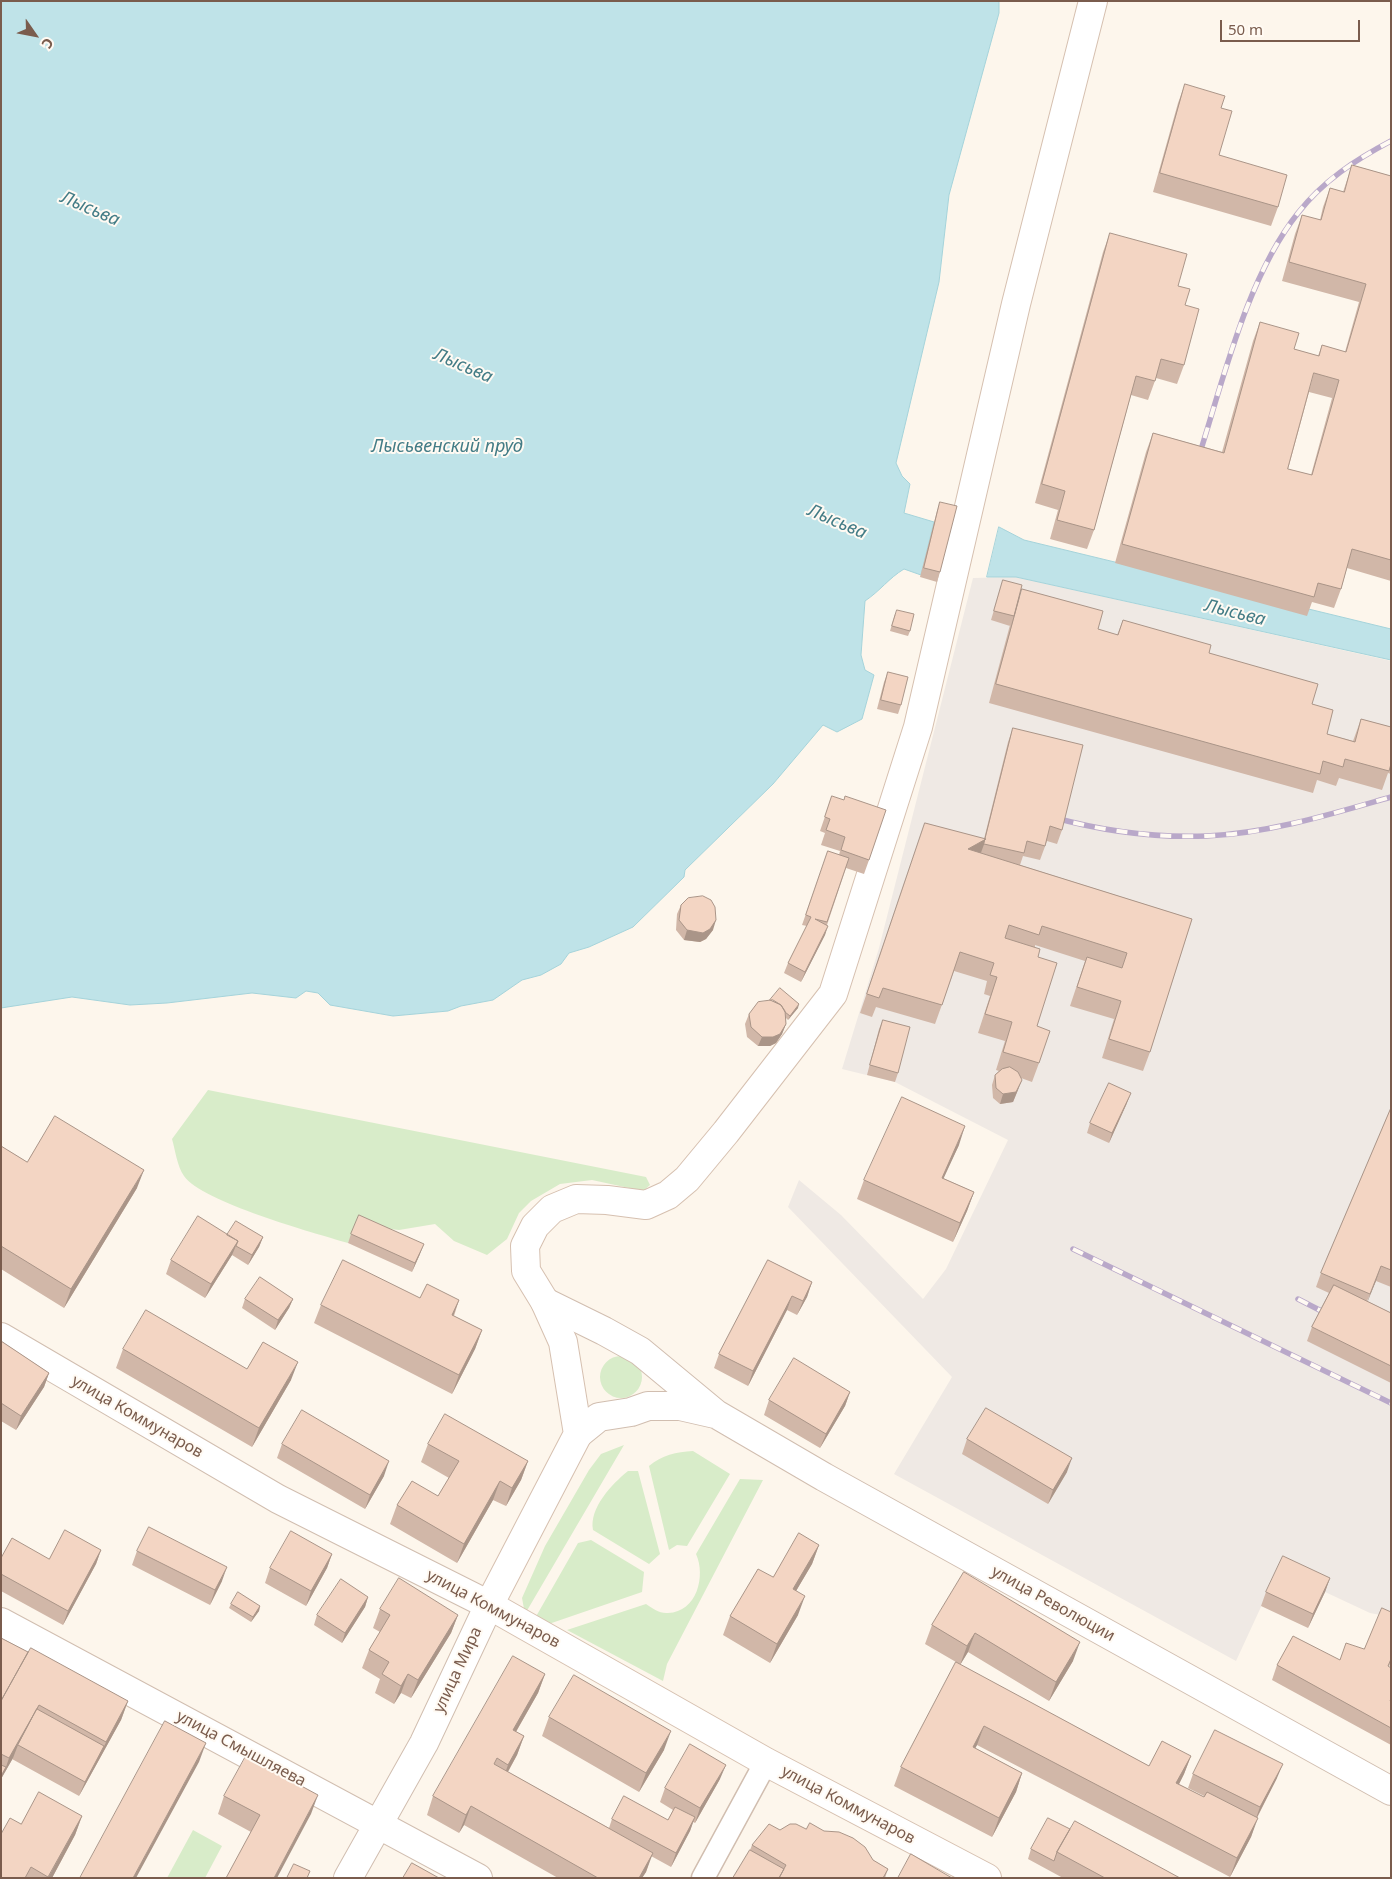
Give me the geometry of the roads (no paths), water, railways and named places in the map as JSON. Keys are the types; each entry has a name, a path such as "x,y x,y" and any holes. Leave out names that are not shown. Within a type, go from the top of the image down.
{"street":[{"path":"716,1414 680,1406 648,1406 631,1412 600,1417 578,1434 563,1342 545,1302 526,1272 525,1246 535,1226 552,1209 576,1200 607,1200 646,1205 668,1195 687,1179 726,1132 833,994 918,728 1016,304 1093,1"},
{"path":"545,1302 640,1351 716,1414"},
{"name":"улица Коммунаров","path":"1,1337 278,1499 489,1605 766,1762 987,1878"},
{"name":"улица Революции","path":"716,1414 925,1534 1391,1791"},
{"name":"улица Мира","path":"348,1878 424,1743 489,1605 578,1434"},
{"name":"улица Смышляева","path":"1,1622 378,1822 478,1878"},
{"path":"703,1878 766,1762"}],"water":[{"name":"Лысьвенский пруд","path":"1,1 999,1 999,13 949,195 939,282 896,463 902,476 910,484 904,513 934,522 921,575 904,569 865,601 861,655 865,670 874,675 862,719 837,732 823,725 773,784 685,870 684,877 633,927 589,947 569,953 561,964 541,975 522,980 493,1000 461,1006 448,1011 393,1016 330,1005 318,993 306,991 296,998 252,993 167,1003 130,1005 72,997 1,1008"},
{"name":"Лысьва","path":"999,527 1024,540 1391,629 1391,660 1016,577 987,577"}],"railway":[{"path":"1198,459 1238,331 1264,267 1280,239 1308,201 1329,181 1352,164 1391,141"},
{"path":"1052,817 1090,826 1148,835 1207,836 1277,827 1391,797"},
{"path":"1073,1249 1391,1403"},
{"path":"1298,1299 1333,1317"}]}
